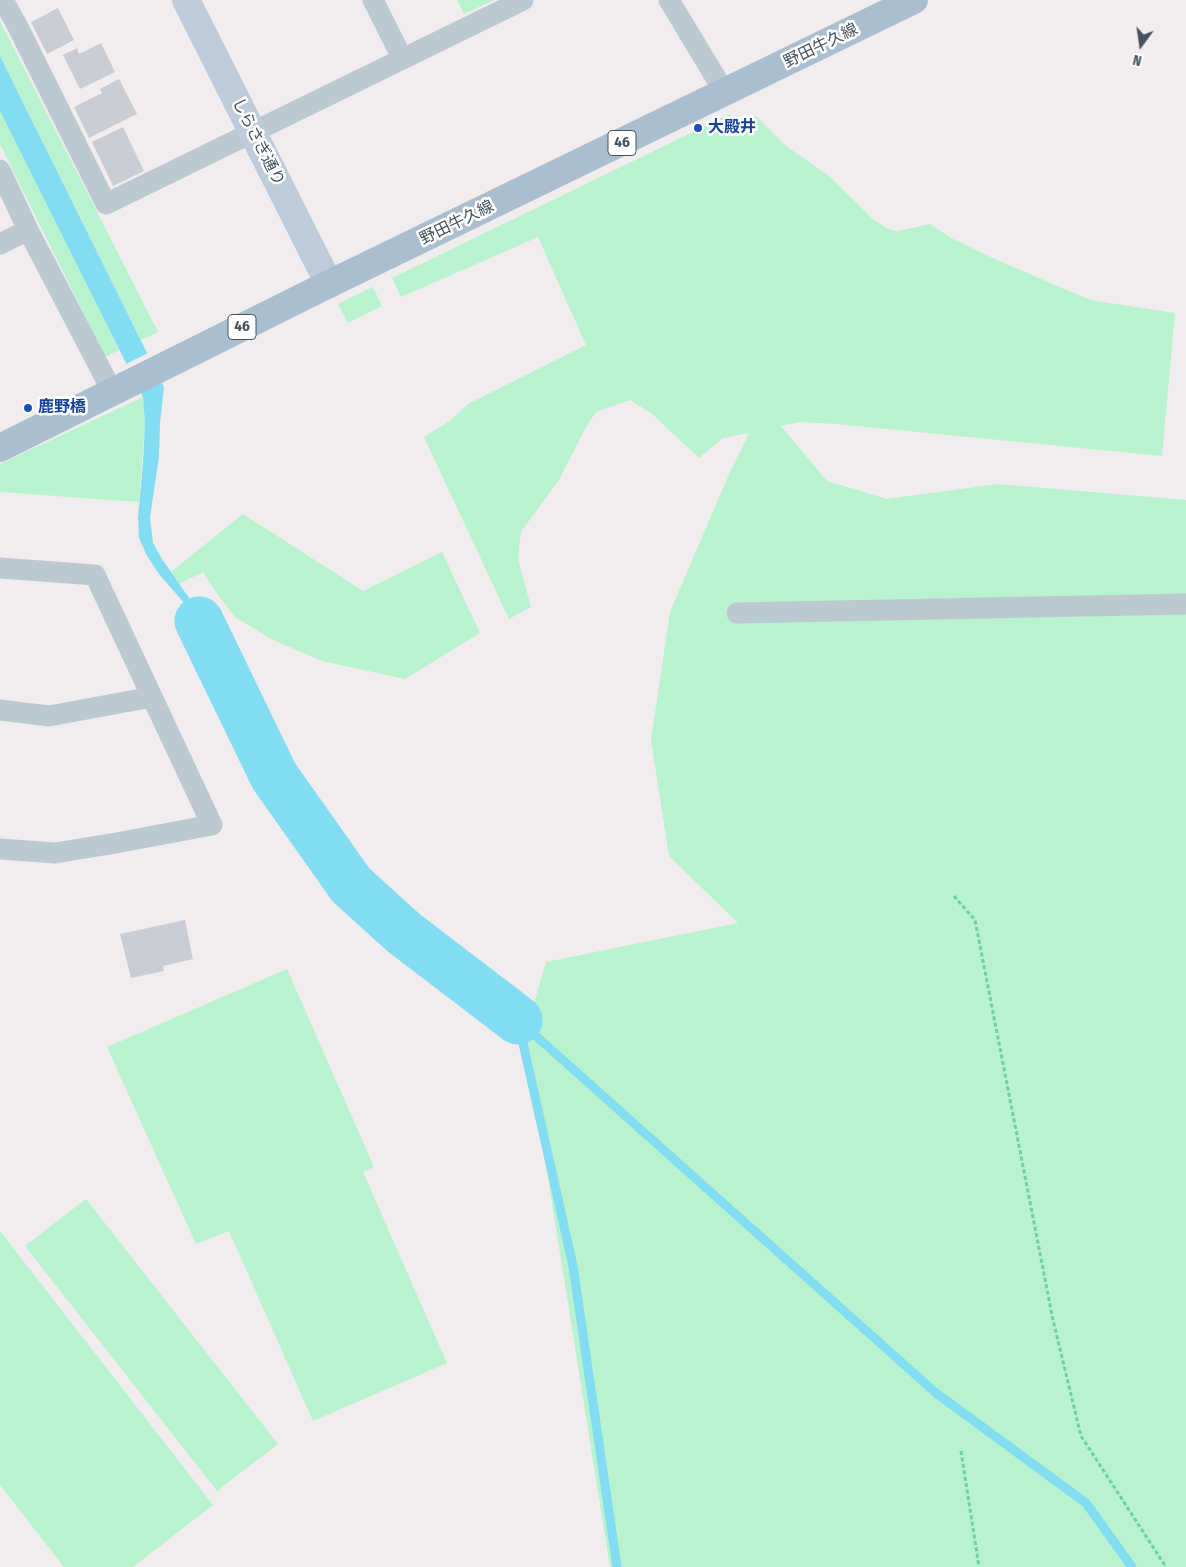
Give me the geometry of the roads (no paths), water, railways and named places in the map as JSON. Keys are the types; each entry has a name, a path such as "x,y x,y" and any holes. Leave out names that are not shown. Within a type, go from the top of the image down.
{"main road":[{"name":"野田牛久線","path":"0,448 329,284 914,0"}],"street":[{"path":"3,0 106,204 523,0"},
{"name":"しらさぎ通り","path":"186,0 329,284"},
{"path":"373,0 402,58"},
{"path":"669,0 725,93"},
{"path":"0,170 28,230 134,381"},
{"path":"0,244 28,230"},
{"path":"0,568 95,575 212,825 54,853 0,849"},
{"path":"737,613 1186,604"},
{"path":"0,710 49,716 152,697"}],"water":[{"path":"0,56 164,387 159,457 150,517 153,543 194,605 230,679 225,682 198,625 185,604 159,574 146,554 139,538 138,518 145,423 143,397 0,111"}],"waterway":[{"path":"199,621 274,776 351,885 404,933 518,1020"},
{"path":"518,1020 936,1393 1086,1503 1132,1567"},
{"path":"518,1021 573,1266 617,1567"}],"place":[{"name":"大殿井","path":"698,128"},
{"name":"鹿野橋","path":"28,408"}]}
